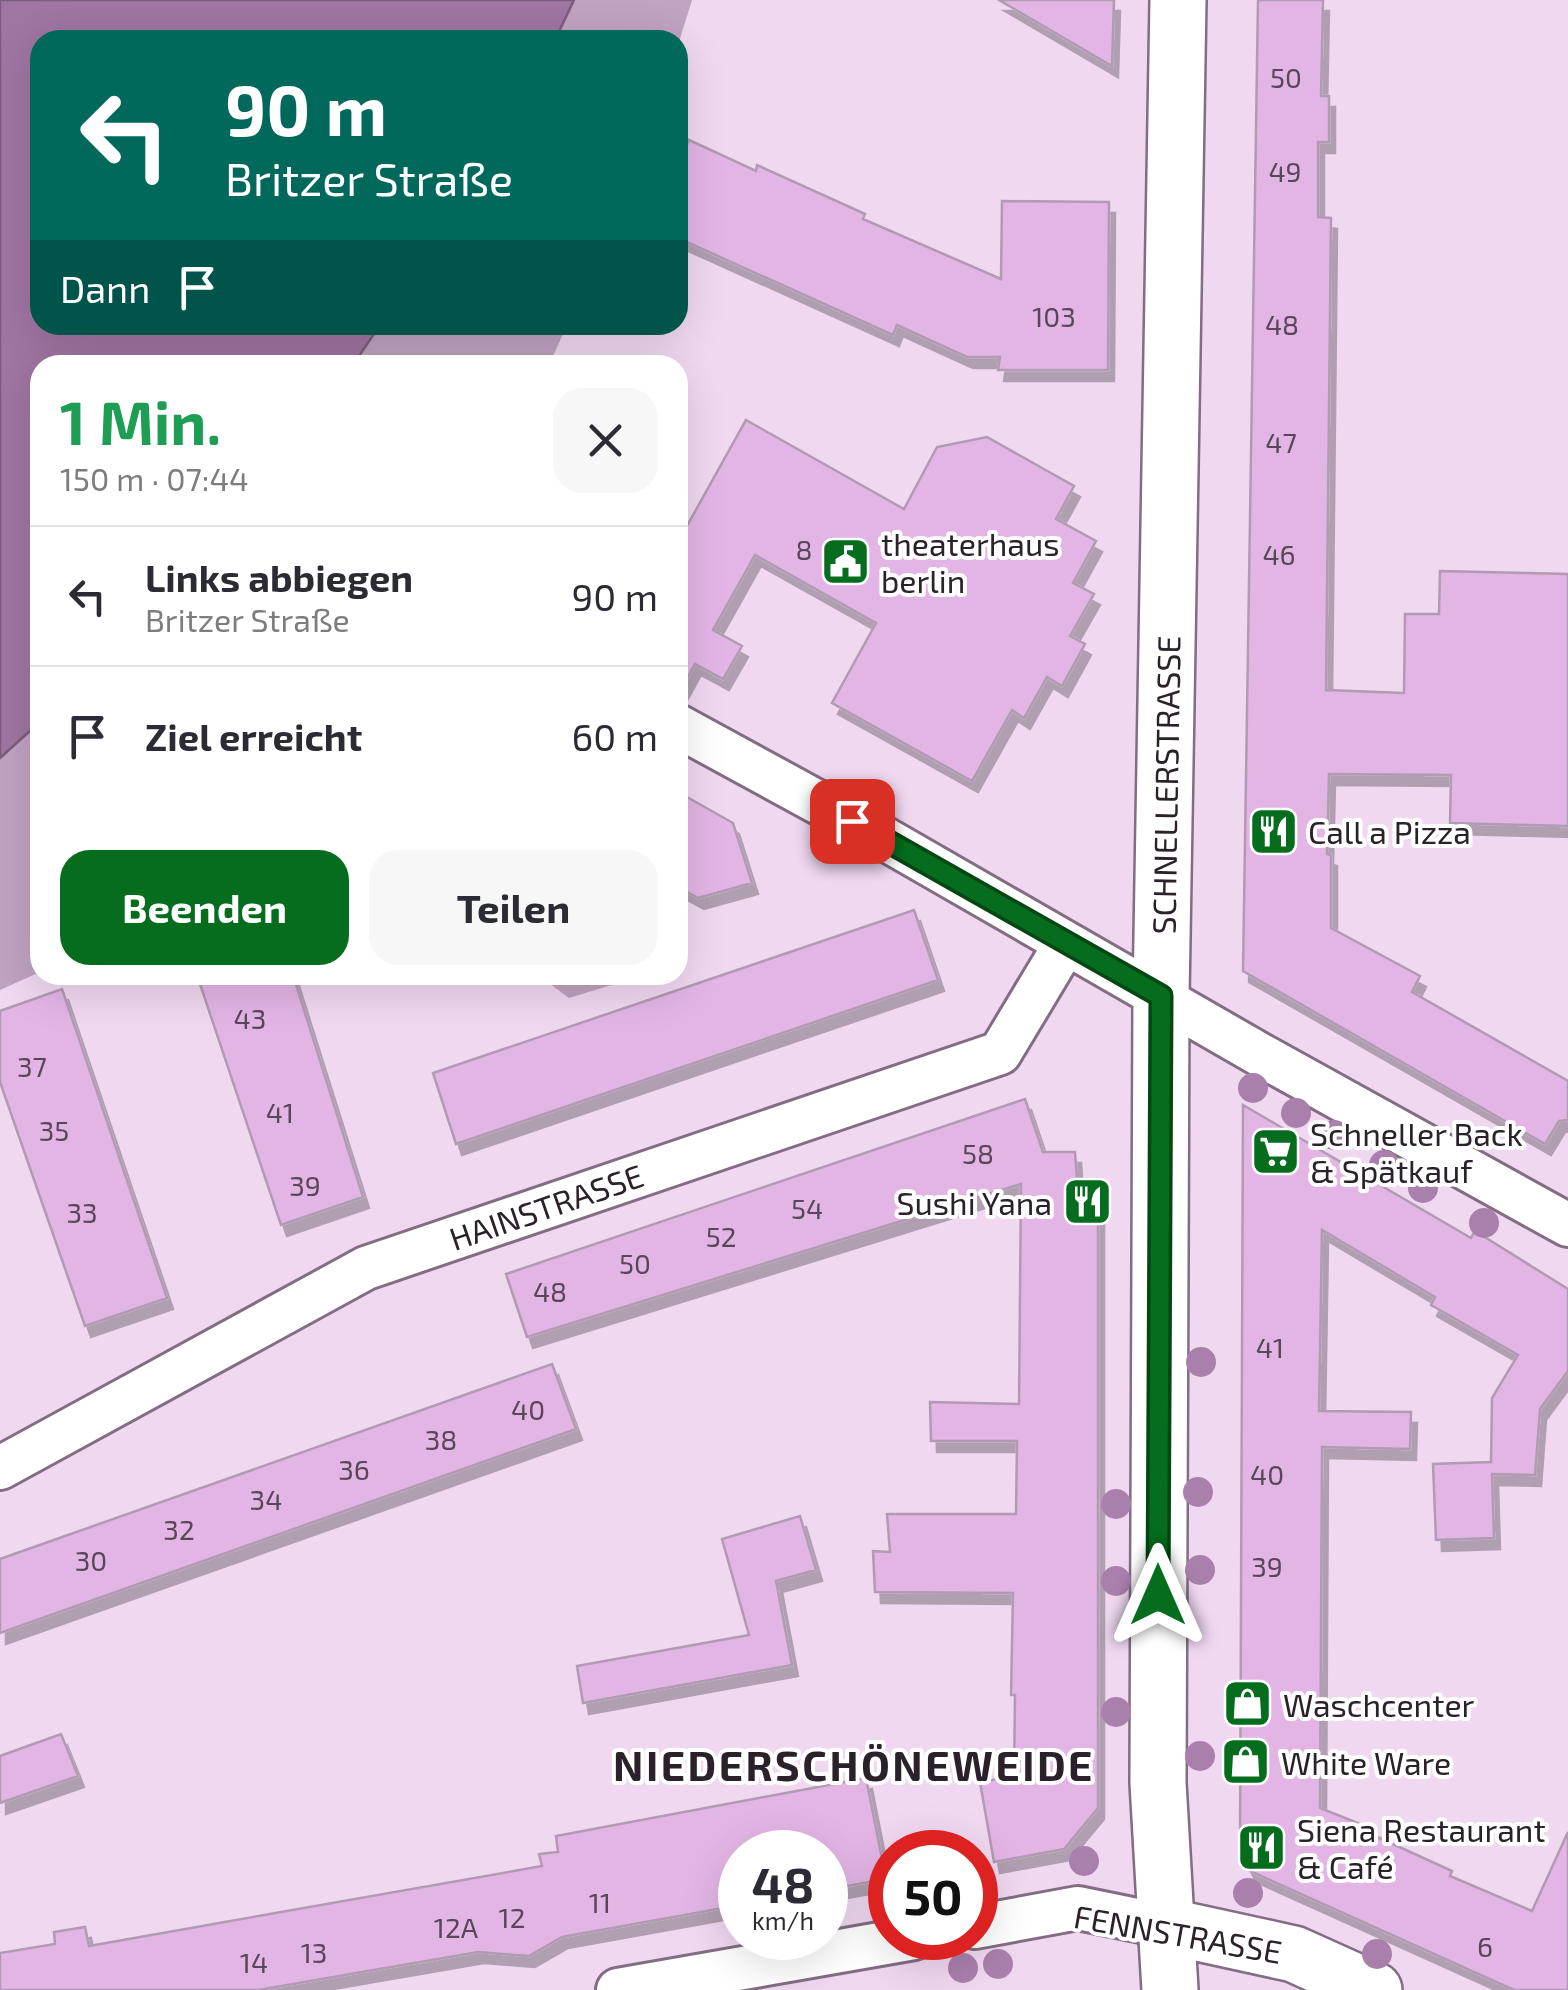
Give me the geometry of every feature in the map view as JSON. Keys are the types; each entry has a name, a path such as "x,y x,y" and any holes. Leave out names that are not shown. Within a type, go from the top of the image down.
{"main road":[{"name":"SCHNELLERSTRASSE","path":"1170,1990 1158,1783 1161,996 1178,0"},
{"name":"FENNSTRASSE","path":"1166,1926 1294,1954 1374,1990"}],"street":[{"path":"688,731 888,840 1259,1054 1568,1225"},
{"name":"HAINSTRASSE","path":"0,1468 366,1268 1000,1053 1066,942"},
{"name":"FENNSTRASSE","path":"998,1922 1078,1908 1166,1926"},
{"path":"618,1990 868,1946"}],"shaded area":[{"path":"0,0 574,0 560,30 30,30 30,335 373,335 360,355 30,355 30,731 0,758"},
{"path":"574,0 692,0 683,30 560,30"},
{"path":"373,335 562,335 554,355 360,355"},
{"path":"30,731 30,976 0,990 0,758"},
{"path":"551,985 611,985 569,998"}],"building":[{"path":"999,0 1114,0 1112,66"},
{"path":"1258,0 1323,0 1321,96 1329,96 1329,142 1318,142 1318,217 1331,218 1326,690 1404,693 1405,614 1439,614 1440,571 1568,574 1568,826 1450,823 1451,775 1329,774 1327,854 1331,855 1331,928 1420,976 1412,992 1568,1081 1568,1120 1559,1121 1545,1144 1243,971"},
{"path":"688,142 756,171 757,165 865,214 863,219 1001,279 1002,201 1109,202 1108,370 998,370 1000,357 967,357 897,325 893,335 688,243"},
{"path":"746,420 904,509 937,447 987,437 1074,486 1056,519 1096,541 1073,583 1094,594 1070,636 1085,644 1062,686 1047,677 1024,718 1012,710 972,781 832,703 876,623 755,555 713,630 742,646 723,679 695,664 688,677 688,524"},
{"path":"688,798 733,823 752,883 698,898 688,892"},
{"path":"914,910 938,980 456,1144 433,1073"},
{"path":"200,985 296,985 363,1197 281,1225"},
{"path":"62,989 167,1298 85,1326 0,1082 0,1011"},
{"path":"1025,1099 1043,1152 1075,1152 1077,1180 1098,1180 1098,1808 1064,1849 998,1861 998,1830 988,1830 980,1782 1014,1776 1013,1593 875,1592 873,1551 890,1552 887,1514 1016,1514 1017,1441 931,1441 930,1402 1019,1404 1021,1184 527,1337 506,1274"},
{"path":"1243,1105 1471,1238 1475,1231 1568,1289 1568,1371 1540,1409 1535,1475 1492,1474 1494,1538 1436,1540 1433,1464 1491,1462 1492,1398 1518,1355 1431,1305 1435,1297 1322,1230 1319,1411 1411,1412 1410,1449 1322,1447 1320,1808 1375,1830 1373,1835 1452,1871 1450,1876 1532,1911 1568,1832 1568,1990 1514,1990 1250,1871 1240,1849"},
{"path":"552,1364 576,1429 0,1633 0,1559"},
{"path":"800,1516 816,1570 776,1581 792,1665 583,1703 577,1666 749,1635 722,1539"},
{"path":"61,1734 78,1776 0,1803 0,1756"},
{"path":"866,1778 876,1830 868,1830 868,1882 848,1886 848,1830 718,1830 718,1909 562,1937 529,1956 478,1952 258,1990 0,1990 0,1953 55,1944 54,1932 85,1927 89,1946 542,1866 539,1854 558,1852 556,1836"}],"place":[{"name":"theaterhaus berlin","path":"846,561"},
{"name":"Call a Pizza","path":"1273,831"},
{"name":"Schneller Back & Spätkauf","path":"1275,1151"},
{"name":"Sushi Yana","path":"1087,1202"},
{"name":"Waschcenter","path":"1248,1704"},
{"name":"White Ware","path":"1246,1762"},
{"name":"Siena Restaurant & Café","path":"1262,1847"}],"district":[{"name":"NIEDERSCHÖNEWEIDE","path":"854,1764"}],"route":[{"path":"852,821 1161,996 1158,1595"}]}
